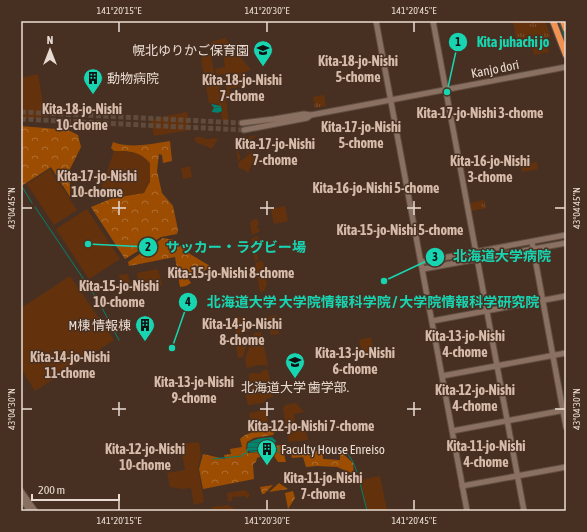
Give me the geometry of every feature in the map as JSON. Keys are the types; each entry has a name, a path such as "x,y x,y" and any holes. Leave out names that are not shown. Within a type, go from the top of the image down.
{"highway":[{"path":"553,21 566,55"},
{"path":"563,21 566,29"}],"street":[{"path":"376,21 466,511"},
{"path":"434,21 524,511"},
{"name":"Kanjo dori","path":"242,123 304,114 311,115 566,67"},
{"name":"Kanjo dori","path":"244,130 307,118 311,115"},
{"path":"421,262 566,235"},
{"path":"532,242 566,427"},
{"path":"422,269 566,243"},
{"path":"432,321 566,296"},
{"path":"442,376 566,353"},
{"path":"452,431 564,410"},
{"path":"462,486 566,467"},
{"path":"21,491 25,504 35,511"},
{"path":"21,498 30,511"}],"green space":[{"path":"513,21 545,21 551,37 517,44"},
{"path":"225,38 251,70 241,73 240,78 242,86 229,89 231,99 226,100 229,122 223,123 221,113 223,111 222,107 217,104 209,103 206,86 217,84 217,86 220,86 221,92 227,90 226,86 231,85 228,81 231,80 232,77 225,79 224,74 218,75 218,81 215,69 225,67 223,53 212,54 211,42"},
{"path":"547,43 549,52 534,55 532,46"},
{"path":"211,55 216,83 206,85 201,60 203,56"},
{"path":"38,74 45,116 31,119 21,119 21,78"},
{"path":"324,95 326,106 315,108 313,97"},
{"path":"187,112 190,130 154,136 151,119"},
{"path":"21,126 68,130 78,135 81,147 70,169 70,197 51,167 23,185 21,182"},
{"path":"258,135 251,139 252,146 246,155 248,147 241,143 239,144 238,152 241,157 238,162 235,140"},
{"path":"196,137 202,137 205,139 218,138 212,149 196,142 194,140"},
{"path":"170,141 172,161 163,163 162,155 159,154 157,171 162,193 173,206 178,230 177,234 161,237 125,259 91,207 113,198 144,193 150,182 150,163 142,156 134,152 114,151 111,148 113,142 134,146"},
{"path":"114,151 134,152 142,156 150,163 150,182 144,193 108,198 102,191 102,186"},
{"path":"252,152 254,159 248,173 239,168 238,163"},
{"path":"537,162 538,169 522,172 521,165"},
{"path":"190,166 192,177 183,179 181,168"},
{"path":"50,169 77,210 54,225 27,184"},
{"path":"484,200 486,208 472,211 470,203"},
{"path":"285,206 288,221 274,224 271,209"},
{"path":"87,209 120,259 89,279 56,229"},
{"path":"257,219 259,224 257,227 260,231 252,235 250,223"},
{"path":"257,236 259,240 264,241 255,243 258,260 255,261 251,239"},
{"path":"163,238 174,240 190,254 210,266 197,277 193,272 187,277 191,283 180,287 175,257 129,266 128,262"},
{"path":"261,261 263,262 267,284 264,291 260,292 255,263"},
{"path":"158,269 162,285 140,289 137,273"},
{"path":"128,274 131,291 123,293 119,275"},
{"path":"70,276 114,340 35,391 21,369 21,308"},
{"path":"276,315 279,334 271,335 268,317"},
{"path":"240,317 250,331 236,335 233,318"},
{"path":"261,332 268,366 258,365 247,368 245,359 254,333"},
{"path":"250,335 243,357 238,358 235,338"},
{"path":"371,337 375,356 364,358 359,340"},
{"path":"264,370 268,370 273,397 266,399 264,403 248,405 244,387 249,386 249,374 259,374"},
{"path":"295,403 304,412 294,414 294,428 304,426 308,440 289,442 283,409 285,405"},
{"path":"266,410 268,422 251,424 249,413"},
{"path":"274,426 277,427 273,435 254,438 247,442 246,448 248,453 272,451 276,449 275,446 281,445 286,462 278,462 274,456 265,455 257,458 256,462 253,464 254,479 203,489 199,469 203,454 225,459 224,455 231,454 230,449 242,447 240,439 245,435"},
{"path":"199,442 201,455 198,468 204,502 194,505 191,488 183,489 170,487 167,473 185,470 180,444"},
{"path":"290,447 307,453 322,450 323,459 340,460 340,451 353,463 354,474 337,467 306,467 303,457 292,458"},
{"path":"380,476 387,511 367,511 360,480"},
{"path":"279,483 288,489 269,492"},
{"path":"273,485 264,494 262,494 260,487"},
{"path":"245,490 250,494 248,498 245,496 232,497 232,501 228,501 227,493"},
{"path":"293,491 295,498 288,509 285,493"},
{"path":"228,505 236,510 213,511 212,507"}],"water":[{"path":"211,104 221,106 222,111 218,113 212,112 214,108"},
{"path":"272,437 276,441 275,447 280,454 272,449 248,451 246,455 248,443 257,439"}],"waterway":[{"path":"559,21 566,41"},
{"path":"21,185 32,203"},
{"path":"35,207 99,302 119,340"},
{"path":"293,447 341,449 349,456 357,472"},
{"path":"274,449 279,448"},
{"path":"250,452 259,451"},
{"path":"213,459 242,456 246,453"},
{"path":"359,479 367,511"}],"tunnel":[{"path":"21,112 242,123"},
{"path":"21,119 244,130"}],"place":[{"name":"幌北ゆりかご保育園","path":"263,67"},
{"name":"Kita juhachi jo","path":"447,92"},
{"name":"動物病院","path":"93,95"},
{"name":"サッカー・ラグビー場","path":"88,244"},
{"name":"北海道大学病院","path":"384,281"},
{"name":"M棟 情報棟","path":"145,342"},
{"name":"北海道大学 大学院情報科学院 / 大学院情報科学研究院","path":"172,348"},
{"name":"北海道大学 歯学部.","path":"295,379"},
{"name":"Faculty House Enreiso","path":"267,466"}],"district":[{"name":"Kita-18-jo-Nishi 5-chome","path":"358,70"},
{"name":"Kita-18-jo-Nishi 7-chome","path":"242,88"},
{"name":"Kita-17-jo-Nishi 3-chome","path":"480,113"},
{"name":"Kita-18-jo-Nishi 10-chome","path":"82,118"},
{"name":"Kita-17-jo-Nishi 5-chome","path":"361,136"},
{"name":"Kita-17-jo-Nishi 7-chome","path":"275,152"},
{"name":"Kita-16-jo-Nishi 3-chome","path":"490,170"},
{"name":"Kita-17-jo-Nishi 10-chome","path":"97,184"},
{"name":"Kita-16-jo-Nishi 5-chome","path":"376,188"},
{"name":"Kita-15-jo-Nishi 5-chome","path":"400,230"},
{"name":"Kita-15-jo-Nishi 8-chome","path":"231,273"},
{"name":"Kita-15-jo-Nishi 10-chome","path":"119,294"},
{"name":"Kita-14-jo-Nishi 8-chome","path":"242,332"},
{"name":"Kita-13-jo-Nishi 4-chome","path":"465,344"},
{"name":"Kita-13-jo-Nishi 6-chome","path":"355,362"},
{"name":"Kita-14-jo-Nishi 11-chome","path":"70,366"},
{"name":"Kita-13-jo-Nishi 9-chome","path":"194,390"},
{"name":"Kita-12-jo-Nishi 4-chome","path":"475,398"},
{"name":"Kita-12-jo-Nishi 7-chome","path":"311,426"},
{"name":"Kita-11-jo-Nishi 4-chome","path":"486,454"},
{"name":"Kita-12-jo-Nishi 10-chome","path":"145,458"},
{"name":"Kita-11-jo-Nishi 7-chome","path":"323,486"}]}
